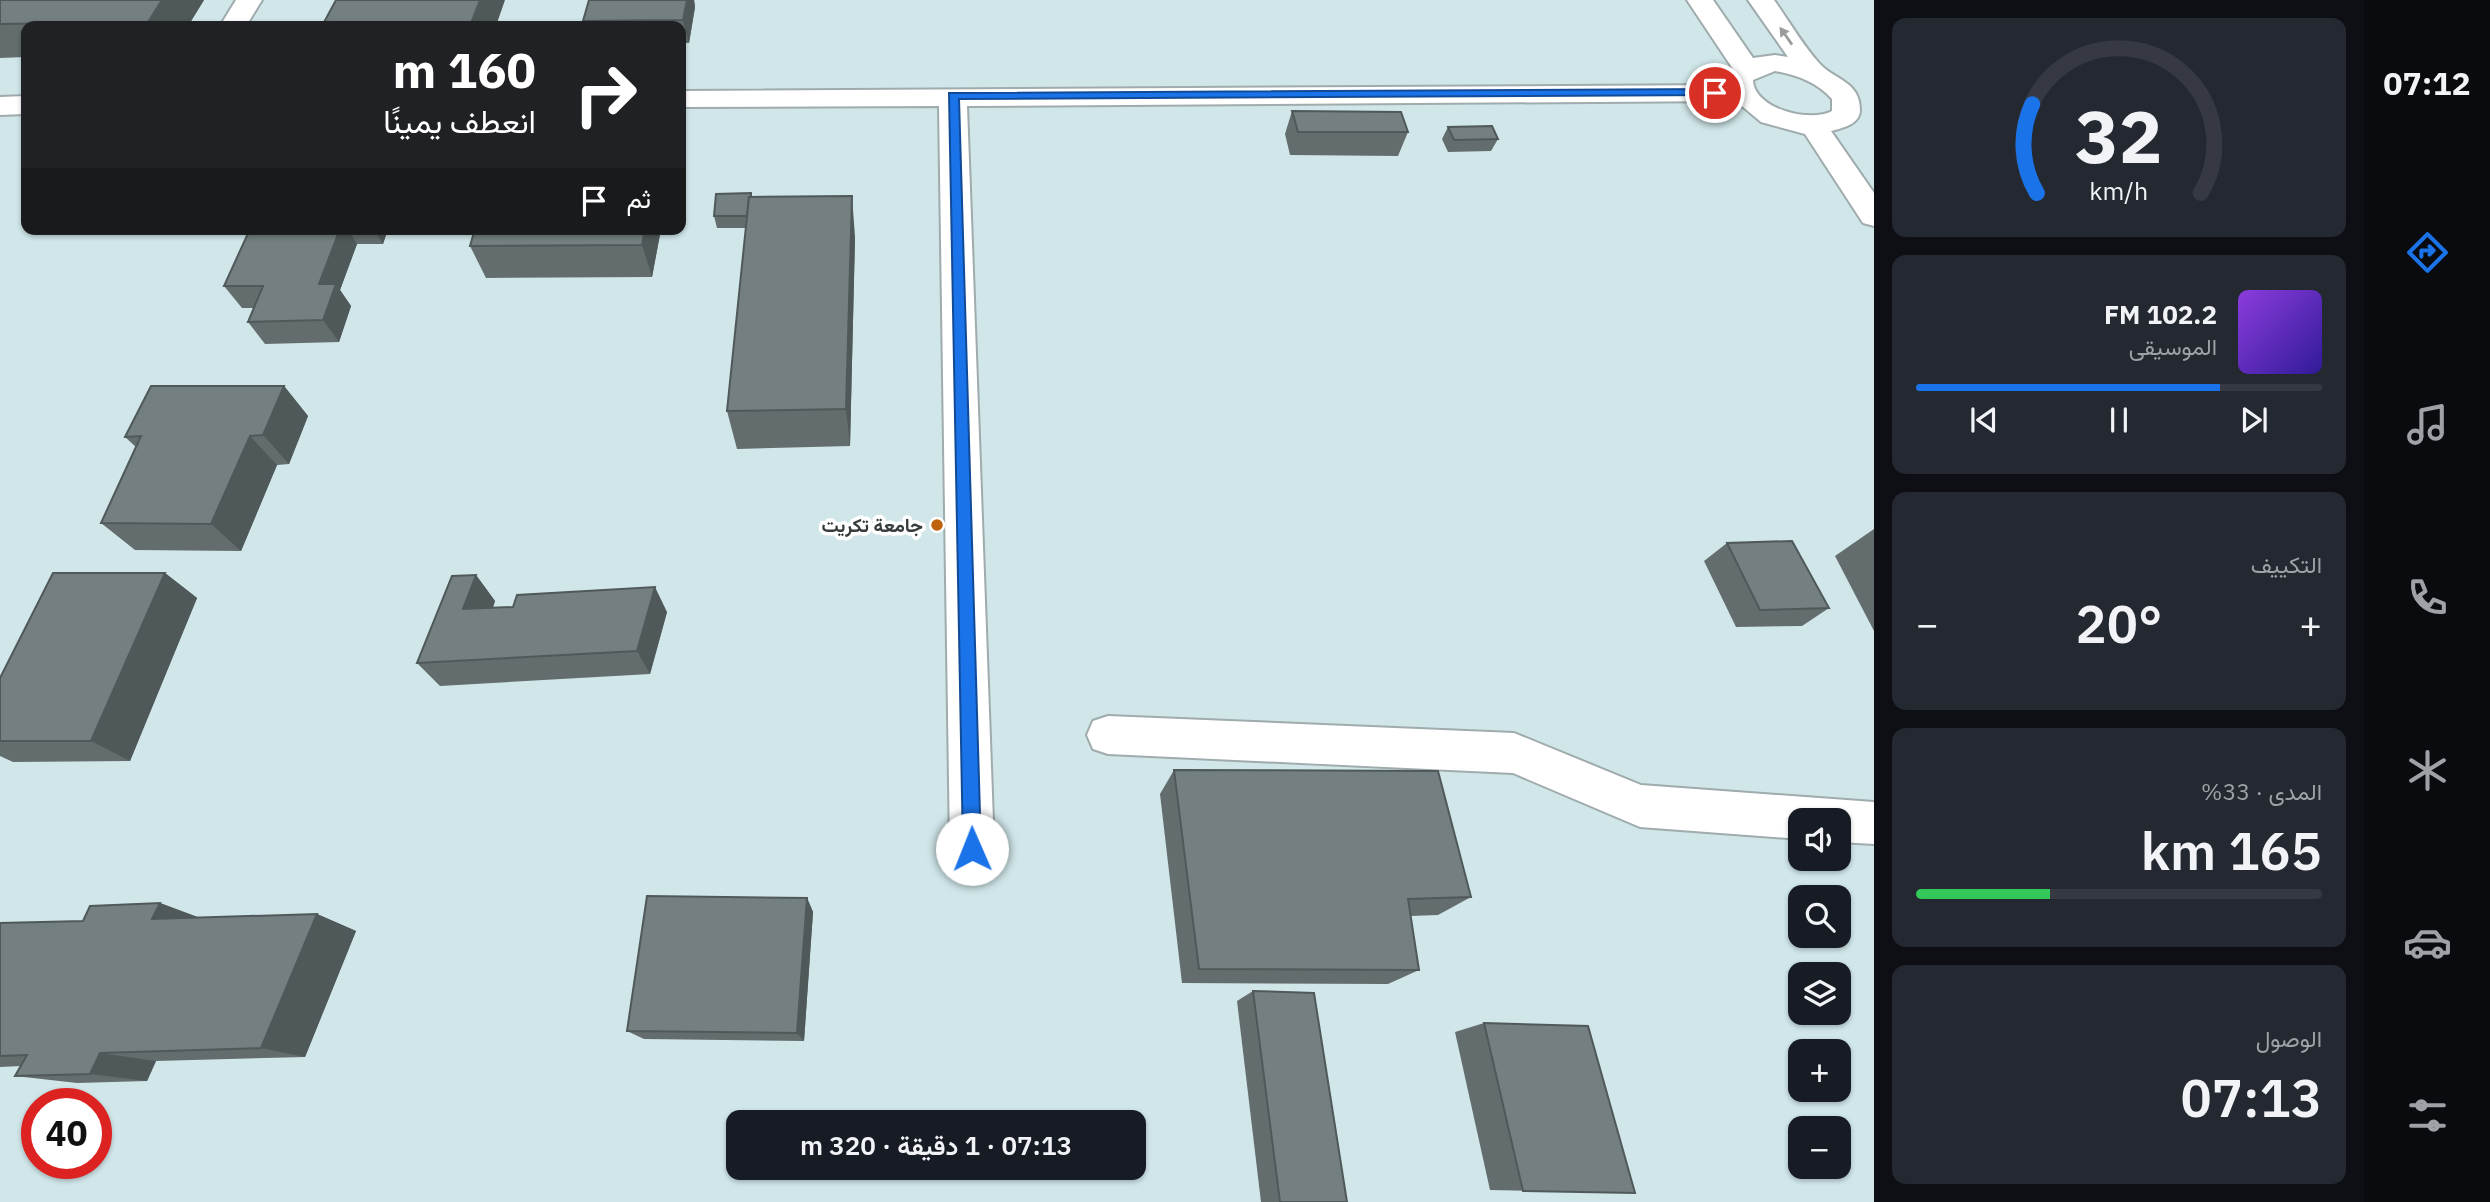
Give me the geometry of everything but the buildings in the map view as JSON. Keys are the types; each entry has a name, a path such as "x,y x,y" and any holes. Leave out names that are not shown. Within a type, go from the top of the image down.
{"street":[{"path":"236,21 249,0"},
{"path":"686,99 1745,81 1775,64 1811,71 1839,89 1846,98 1846,115 1838,121 1813,125 1778,118 1750,103 1745,81 1700,0"},
{"path":"1761,0 1811,71"},
{"path":"1839,89 1874,89"},
{"path":"953,96 972,849"},
{"path":"0,106 21,105"},
{"path":"1813,125 1874,216"},
{"path":"1108,735 1514,753 1640,806 1874,823"}],"shaded area":[{"name":"جامعة تكريت","path":"0,0 1874,0 1874,1202 0,1202"}],"place":[{"name":"جامعة تكريت","path":"937,525"}],"route":[{"path":"972,849 953,96 1715,93"}]}
